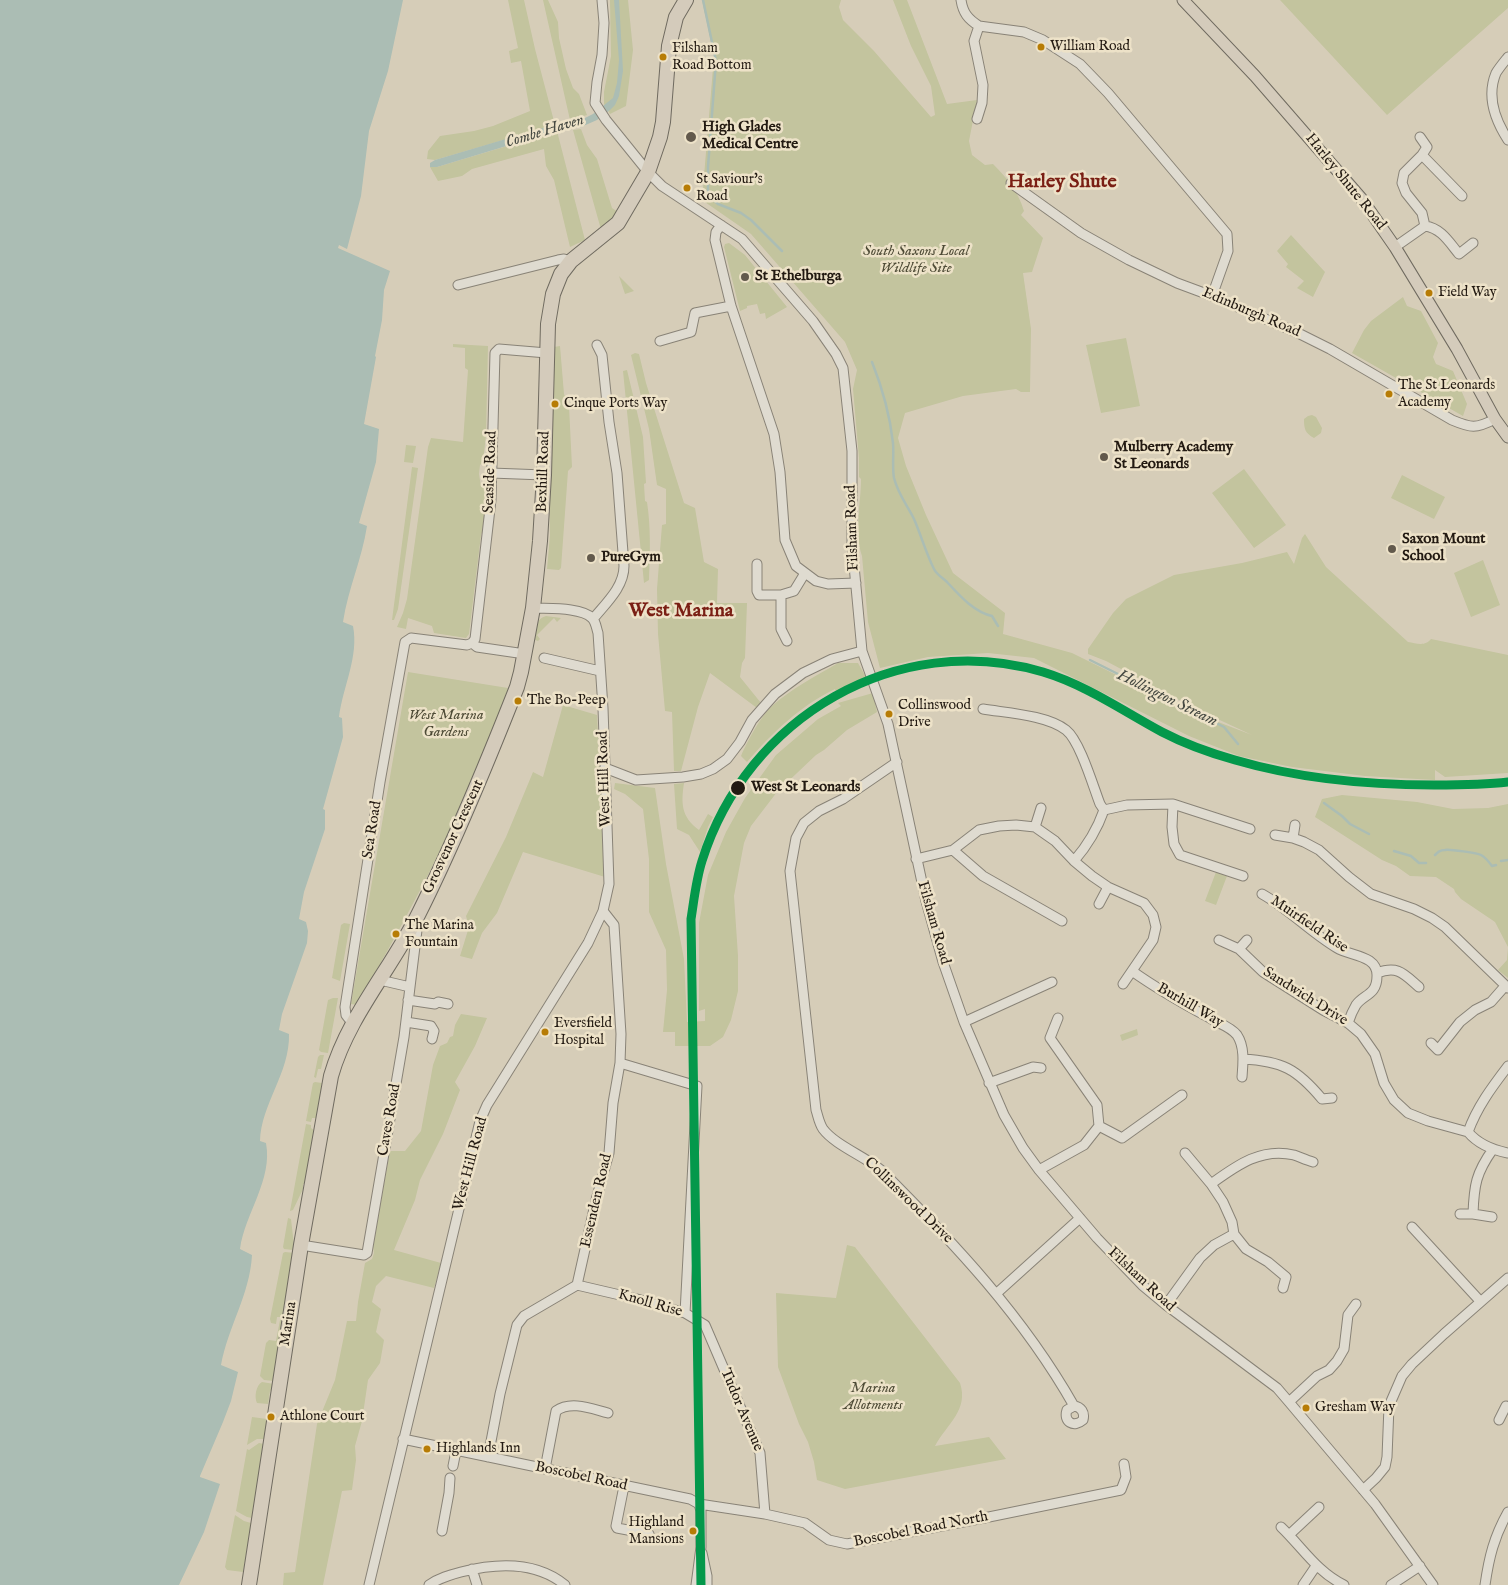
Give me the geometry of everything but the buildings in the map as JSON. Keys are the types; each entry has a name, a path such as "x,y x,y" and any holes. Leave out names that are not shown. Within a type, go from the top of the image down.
{"highway":[{"name":"Bexhill Road","path":"525,654 533,608 540,541 549,310 561,274 571,261 618,223 648,172 663,122 669,46 676,17 686,0"},
{"name":"Grosvenor Crescent","path":"334,1064 353,1024 418,914 480,783 517,686 525,654"},
{"name":"Marina","path":"249,1585 301,1245 326,1096 334,1064"}],"main road":[{"name":"Harley Shute Road","path":"1183,0 1255,76 1361,198 1395,248 1457,349 1494,419 1508,437"}],"street":[{"name":"Filsham Road","path":"602,0 604,23 602,54 595,103 606,120 648,172 662,186 742,239 813,320 843,368 852,451 852,544 862,652 884,710 897,762 916,859 944,962 964,1022 1004,1115 1023,1148 1039,1170 1124,1267 1166,1305 1277,1388 1290,1402 1390,1524 1433,1585"},
{"path":"961,0 963,10 968,19 979,26 1024,32 1043,40 1080,64 1108,94 1227,234 1228,251 1212,296"},
{"path":"977,119 982,103 984,85 974,41 979,26"},
{"path":"1508,57 1497,73 1492,92 1493,111 1508,140"},
{"path":"1420,137 1427,147 1422,155 1404,173 1402,183 1406,193 1422,213 1425,226"},
{"path":"1422,155 1462,196"},
{"name":"Edinburgh Road","path":"1011,184 1081,233 1121,255 1177,283 1298,332 1452,420 1475,428 1494,419"},
{"path":"721,225 716,232 715,240 731,306 774,434 780,472 784,540 796,566 816,582 828,584 856,583"},
{"path":"1395,248 1425,226"},
{"path":"1425,226 1436,229 1459,254 1473,243"},
{"path":"458,285 558,260 571,261"},
{"path":"660,341 691,332 695,313 731,306"},
{"path":"533,608 582,612 592,618 613,596 624,571 617,473 609,422 602,355 597,345"},
{"name":"Seaside Road","path":"472,643 475,639 491,500 495,353 499,349 547,353"},
{"path":"491,473 544,475"},
{"path":"757,564 757,591 759,595 781,595 794,591 805,573"},
{"path":"781,595 781,629 787,641"},
{"name":"West Hill Road","path":"369,1585 481,1119 487,1105 588,943 603,910 609,884 598,633 592,618"},
{"name":"Sea Road","path":"353,1024 346,1015 345,1007 405,642 410,638 467,645 472,643"},
{"path":"472,643 477,647 525,654"},
{"path":"605,768 636,780 683,777 701,774 713,769 727,759 766,702 803,673 832,659 862,652"},
{"path":"544,658 600,671"},
{"path":"983,709 1049,721 1066,730 1076,742 1104,810"},
{"name":"Collinswood Drive","path":"897,762 843,799 819,811 804,823 796,838 790,871 816,1110 823,1128 832,1138 870,1161 881,1170 972,1264 997,1294 1055,1373 1074,1406"},
{"path":"1104,810 1126,805 1173,804 1250,829"},
{"path":"1173,804 1172,827 1174,844 1180,855 1243,876"},
{"path":"1035,827 1041,808"},
{"path":"1074,861 1098,826 1104,810"},
{"path":"916,859 953,850 979,830 1016,825 1035,827 1055,841 1074,861 1108,887 1144,903 1153,915 1156,927 1153,940 1122,984"},
{"path":"1293,838 1296,825"},
{"path":"1275,835 1293,838 1319,850 1371,894 1414,909 1438,923 1506,987 1491,1002 1475,1010 1460,1022 1438,1050 1431,1043"},
{"path":"953,850 983,876 1062,921"},
{"path":"1099,904 1108,887"},
{"name":"Muirfield Rise","path":"1262,894 1290,912 1308,928 1337,948 1352,955 1366,958 1374,965 1378,973"},
{"name":"Essenden Road","path":"577,1285 596,1200 609,1153 613,1103 620,1063 621,1034 614,925 603,910"},
{"name":"Caves Road","path":"301,1245 364,1255 367,1253 406,1022 418,914"},
{"name":"Sandwich Drive","path":"1219,940 1240,949 1263,972 1323,1010 1348,1023 1361,1034 1375,1054 1384,1083 1394,1100 1408,1113 1428,1121 1468,1132"},
{"path":"1240,949 1247,940"},
{"path":"1348,1023 1356,1004 1369,995 1376,986 1378,973 1389,969 1412,974 1419,987"},
{"name":"Burhill Way","path":"1132,970 1150,983 1228,1027 1237,1035 1242,1047 1242,1077"},
{"path":"380,980 410,987"},
{"path":"964,1022 1052,982"},
{"path":"408,1000 448,1004"},
{"path":"1039,1170 1084,1145 1099,1126 1097,1105 1050,1038 1058,1018"},
{"path":"406,1022 430,1026 434,1031 432,1039"},
{"path":"1243,1059 1278,1063 1311,1086 1320,1104 1332,1098"},
{"path":"620,1063 697,1086 685,1313"},
{"path":"989,1083 1036,1065"},
{"path":"1508,1066 1487,1093 1473,1117 1468,1132 1474,1141 1508,1154"},
{"path":"1099,1126 1122,1138 1182,1095"},
{"path":"1473,1214 1474,1186 1483,1163 1493,1149"},
{"path":"1211,1184 1235,1166 1262,1154 1276,1153 1308,1161 1301,1170"},
{"path":"1187,1158 1211,1184 1232,1222 1234,1234 1246,1249 1289,1275 1283,1288"},
{"path":"1460,1214 1492,1217"},
{"path":"997,1294 1080,1218"},
{"path":"1412,1227 1480,1302"},
{"path":"1166,1305 1200,1258 1214,1245 1234,1234"},
{"path":"1363,1490 1385,1467 1389,1406 1402,1376 1412,1364 1508,1278"},
{"path":"488,1457 500,1394 517,1325 524,1316 577,1285"},
{"name":"Knoll Rise","path":"577,1285 638,1299 685,1313 705,1325 712,1338"},
{"path":"1290,1402 1317,1376 1329,1370 1338,1361 1344,1349 1348,1316 1356,1304"},
{"name":"Tudor Avenue","path":"712,1338 722,1366 760,1453 765,1514"},
{"path":"544,1469 556,1411 563,1406 572,1405 608,1413"},
{"name":"Boscobel Road","path":"403,1439 690,1499 698,1504"},
{"path":"453,1466 456,1451"},
{"name":"Boscobel Road North","path":"698,1504 765,1514 805,1523 829,1540 847,1544 1121,1490 1126,1477 1124,1464"},
{"path":"442,1530 450,1494 450,1478"},
{"path":"624,1486 617,1528 649,1534"},
{"path":"696,1585 701,1548 701,1511 698,1504"},
{"path":"1289,1535 1319,1507"},
{"path":"1485,1585 1490,1552 1508,1512"},
{"path":"1281,1526 1316,1566 1326,1575 1344,1585"},
{"path":"701,1548 707,1585"},
{"path":"429,1585 446,1576 500,1564 512,1565 547,1574 565,1585"},
{"path":"1303,1585 1316,1566"},
{"path":"1391,1585 1420,1566"},
{"path":"472,1569 477,1585"}],"green space":[{"path":"508,0 524,0 555,125 435,160 427,159 428,151 440,136 493,126 530,111 521,61 511,63 509,51 518,48"},
{"path":"543,0 548,0 558,22 559,38 566,69 573,88 579,94 587,115 570,120"},
{"path":"610,0 628,0 633,50 626,106 610,114 604,104 604,92 611,56"},
{"name":"South Saxons Local Wildlife Site","path":"702,0 841,0 839,7 843,20 874,51 931,117 935,115 931,86 911,46 893,0 907,0 947,104 977,100 969,141 972,155 985,165 993,164 1003,174 1019,197 1024,211 1021,215 1043,238 1032,272 1023,273 1031,329 1030,392 1021,392 1016,389 963,396 905,413 898,438 906,466 953,573 1005,613 1003,634 1072,653 1187,710 1252,735 1196,709 1106,661 1088,654 1088,649 1113,613 1126,599 1174,575 1242,563 1287,552 1294,564 1305,534 1326,567 1408,642 1423,644 1431,639 1508,655 1508,773 1445,777 1435,770 1435,780 1365,776 1292,767 1239,756 1189,736 1034,658 988,653 928,657 880,668 868,622 862,556 858,537 861,479 859,477 853,389 857,370 845,342 751,234 702,200 714,56"},
{"path":"1280,0 1508,0 1508,8 1387,115"},
{"path":"581,129 587,145 597,159 612,208 621,214 602,233 573,130"},
{"path":"557,131 585,240 570,247 554,180 546,166 544,149 472,169 462,176 438,181 430,167 437,167"},
{"path":"1291,235 1325,272 1313,297 1297,288 1304,281 1286,267 1288,264 1277,251"},
{"path":"729,243 745,255 787,307 766,319 765,313 760,314 757,304 747,306 747,308 740,311 724,247 725,244"},
{"path":"619,276 634,291 625,294"},
{"path":"1403,297 1407,306 1421,311 1438,343 1433,357 1436,364 1453,371 1467,404 1463,416 1352,353 1371,321"},
{"path":"1126,338 1140,406 1101,413 1086,345"},
{"path":"453,344 488,346 486,435 483,462 480,465 479,474 481,487 488,489 486,522 481,535 469,634 466,638 434,633 432,626 408,618 406,629 397,627 407,599 428,447 431,438 463,442 468,370 465,368 465,348 453,347"},
{"path":"560,346 564,394 569,406 572,467 568,471 561,568 559,570 547,569 550,535 549,482 554,347"},
{"path":"639,354 646,383 684,503 695,508 704,562 718,569 717,603 747,603 745,658 742,663 740,677 761,703 757,708 710,673 698,707 681,771 674,771 672,712 665,711 658,634 657,589 662,525 666,524 666,489 657,485 649,429 631,355"},
{"path":"627,370 643,437 646,483 644,484 645,501 647,502 650,541 649,580 644,583 623,371"},
{"path":"1312,415 1316,417 1322,428 1321,433 1314,438 1307,432 1304,425 1304,419"},
{"path":"406,445 416,446 413,463 404,462"},
{"path":"412,467 418,468 398,609 394,620 392,620"},
{"path":"1244,469 1286,525 1254,548 1212,493"},
{"path":"1402,475 1445,497 1434,519 1391,498"},
{"path":"1483,560 1500,605 1471,617 1454,573"},
{"path":"542,617 561,618 557,622 554,618 537,635 540,639 538,641 535,640 538,622"},
{"path":"838,663 858,663 867,679 837,694 835,689 810,703 777,730 747,762 741,756 754,730 767,711 795,688"},
{"name":"West Marina Gardens","path":"408,672 508,688 493,730 459,811 421,889 357,1005 351,1004"},
{"path":"873,693 877,712 847,730 816,755 777,792 751,826 744,843 734,896 738,991 731,1020 723,1037 710,1046 675,1046 675,1032 663,1032 667,990 666,950 649,912 649,859 643,809 625,794 614,789 615,783 655,788 666,864 684,959 687,1022 705,1021 705,1009 699,1011 699,923 708,875 726,832 745,798 776,755 818,719 841,706 838,703"},
{"path":"563,705 597,715 605,877 523,852 497,913 482,933 472,959 460,956 469,927 466,916 506,837 533,772 543,777"},
{"path":"684,783 684,809 693,825 699,830 708,814 713,817 700,852 689,835 677,829 674,784"},
{"path":"1342,795 1417,802 1453,809 1488,808 1508,804 1508,947 1495,922 1461,899 1454,889 1436,877 1410,876 1315,817 1322,799"},
{"path":"1216,872 1227,876 1216,905 1205,901"},
{"path":"344,923 350,924 340,981 332,978 341,925"},
{"path":"1508,948 1508,978 1498,970 1507,960"},
{"path":"338,998 328,1053 321,1052 319,1050 328,1000"},
{"path":"461,1014 487,1018 475,1046 455,1082 460,1090 443,1134 420,1180 415,1200 394,1250 441,1263 434,1288 386,1276 376,1286 372,1302 381,1309 376,1332 384,1340 380,1363 368,1380 362,1421 355,1446 356,1460 352,1490 342,1491 323,1585 283,1585 284,1573 295,1572 317,1424 335,1380 347,1321 356,1321 365,1263 372,1259 374,1253 373,1246 390,1151 405,1151 421,1131 433,1065 440,1046 447,1043 450,1037 453,1036 455,1025"},
{"path":"1137,1029 1138,1035 1122,1041 1120,1035"},
{"path":"320,1055 324,1055 321,1069 318,1069 316,1078 314,1077"},
{"path":"313,1083 322,1083 317,1118 312,1118 311,1122 306,1121"},
{"path":"306,1124 311,1125 311,1128 315,1131 306,1184 303,1184 303,1189 293,1210 290,1211"},
{"path":"288,1218 291,1219 293,1250 284,1249 283,1247"},
{"name":"Marina Allotments","path":"847,1245 855,1247 960,1383 962,1401 959,1409 935,1446 989,1437 1006,1459 845,1489 817,1480 808,1442 799,1424 778,1367 776,1293 836,1298"},
{"path":"283,1253 295,1253 284,1317 277,1317 276,1324 271,1323 270,1319"},
{"path":"280,1320 285,1321 274,1381 264,1380 260,1376 266,1343 269,1340 276,1341"},
{"path":"262,1382 274,1384 273,1389 270,1391 268,1404 257,1403 256,1400 257,1388"},
{"path":"252,1417 267,1419 264,1439 257,1439 247,1445"},
{"path":"259,1443 264,1444 252,1518 236,1511 247,1449 249,1450"},
{"path":"235,1515 251,1523 243,1572 227,1570 225,1567"}],"water":[{"path":"0,0 403,0 388,71 369,131 361,196 347,249 339,245 338,248 390,271 384,290 382,320 364,424 379,429 376,462 359,523 367,526 365,538 343,622 353,626 354,649 339,717 342,718 343,737 323,809 325,810 325,829 304,892 299,919 306,922 308,931 307,943 282,1014 279,1030 289,1034 288,1048 281,1075 265,1114 262,1127 260,1141 266,1143 266,1170 247,1222 240,1249 252,1255 250,1269 221,1365 238,1372 231,1401 200,1476 220,1484 204,1532 179,1585 0,1585"},
{"name":"Combe Haven","path":"614,0 619,0 623,71 619,96 615,105 610,110 597,120 581,127 556,131 437,167 430,167 430,163 435,160 570,120 585,118 613,98 617,83 619,60"}],"waterway":[{"name":"Hollington Stream","path":"703,0 716,61 708,167 708,195 718,204 741,213 751,220 782,251"},
{"name":"Hollington Stream","path":"872,362 890,422 894,478 900,494 914,519 928,557 938,575 968,603 979,611 992,616 998,626"},
{"name":"Hollington Stream","path":"1090,660 1224,727 1238,744"},
{"name":"Hollington Stream","path":"1324,803 1350,824 1369,834"},
{"name":"Hollington Stream","path":"1435,855 1443,850 1469,852 1479,854 1492,866 1496,865"},
{"name":"Hollington Stream","path":"1394,851 1411,856 1419,863 1426,863"},
{"name":"Hollington Stream","path":"1501,861 1508,860"}],"transit line":[{"path":"701,1585 691,919 702,861 724,810 754,765 791,727 835,696 883,675 934,663 988,662 1043,672 1059,677 1104,699 1162,732 1198,748 1259,767 1334,780 1384,784 1462,785 1508,782"}],"place":[{"name":"William Road","path":"1041,47"},
{"name":"Filsham Road Bottom","path":"663,57"},
{"name":"High Glades Medical Centre","path":"691,137"},
{"name":"St Saviour's Road","path":"687,188"},
{"name":"St Ethelburga","path":"745,277"},
{"name":"Field Way","path":"1429,293"},
{"name":"The St Leonards Academy","path":"1389,394"},
{"name":"Cinque Ports Way","path":"555,404"},
{"name":"Mulberry Academy St Leonards","path":"1104,457"},
{"name":"Saxon Mount School","path":"1392,549"},
{"name":"PureGym","path":"591,558"},
{"name":"The Bo-Peep","path":"518,701"},
{"name":"Collinswood Drive","path":"889,714"},
{"name":"West St Leonards","path":"738,788"},
{"name":"The Marina Fountain","path":"396,934"},
{"name":"Eversfield Hospital","path":"545,1032"},
{"name":"Gresham Way","path":"1306,1408"},
{"name":"Athlone Court","path":"271,1417"},
{"name":"Highlands Inn","path":"427,1449"},
{"name":"Highland Mansions","path":"693,1531"}],"district":[{"name":"Harley Shute","path":"1062,183"},
{"name":"West Marina","path":"681,612"}]}
